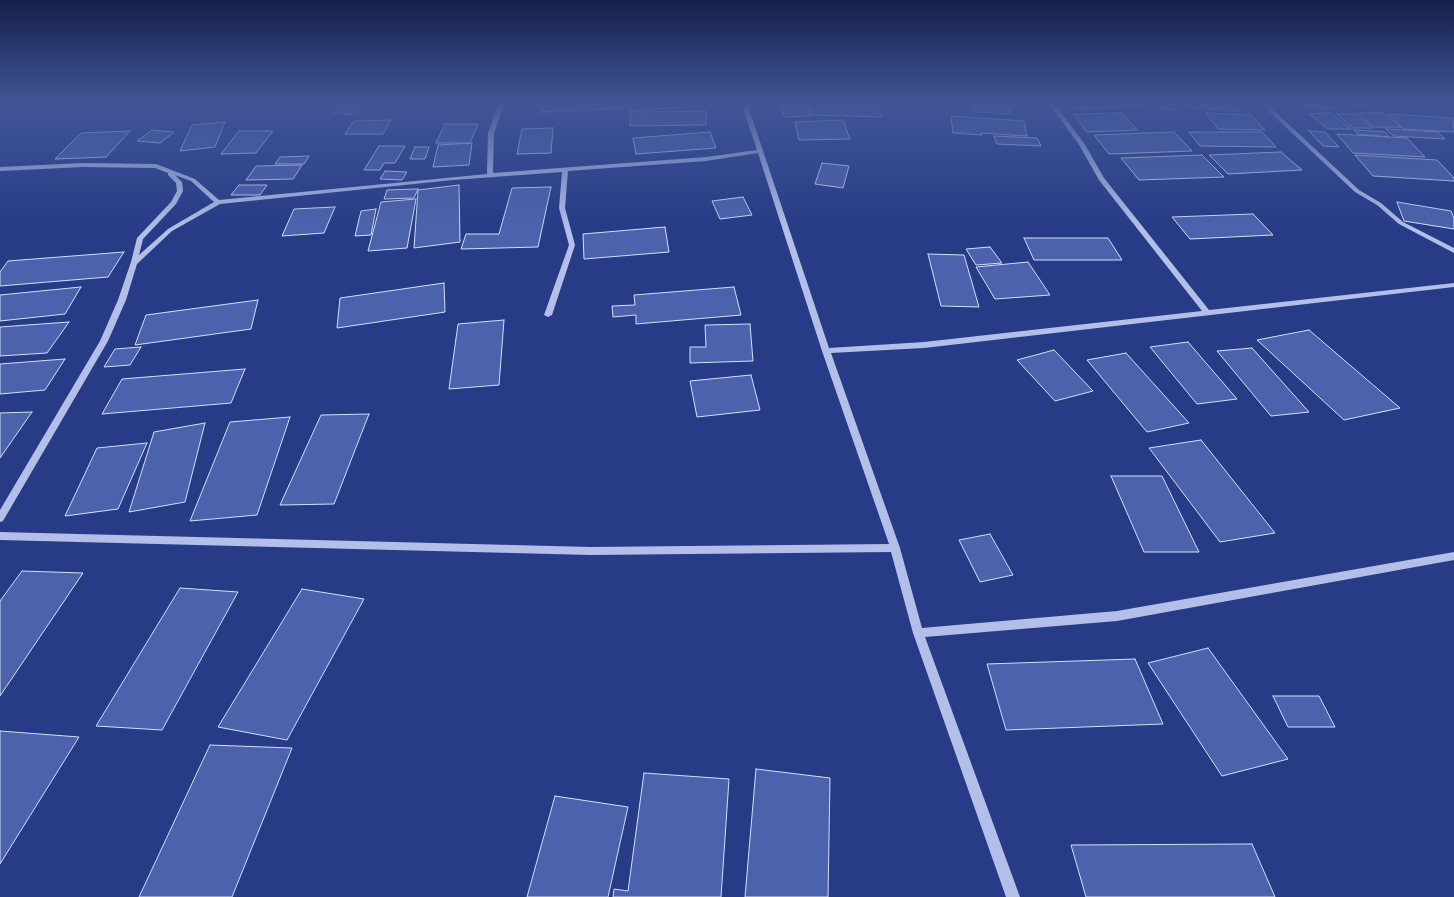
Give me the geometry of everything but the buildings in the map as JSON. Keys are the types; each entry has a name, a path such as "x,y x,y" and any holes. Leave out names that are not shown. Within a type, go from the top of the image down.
{"street":[{"path":"490,176 491,145"},
{"path":"757,145 894,548 918,633 1013,897"},
{"path":"1081,145 1101,179 1208,313"},
{"path":"1308,145 1357,192 1379,204 1400,223 1454,251"},
{"path":"134,262 170,230 218,202 565,169 706,159 759,151"},
{"path":"0,169 83,165 156,166 192,180 218,202"},
{"path":"548,316 572,245 562,208 565,169"},
{"path":"0,518 104,341 122,300 140,238 174,203 180,191 179,182 166,170"},
{"path":"826,351 924,345 1454,285"},
{"path":"0,536 592,551 894,548"},
{"path":"918,633 1117,616 1454,556"}]}
